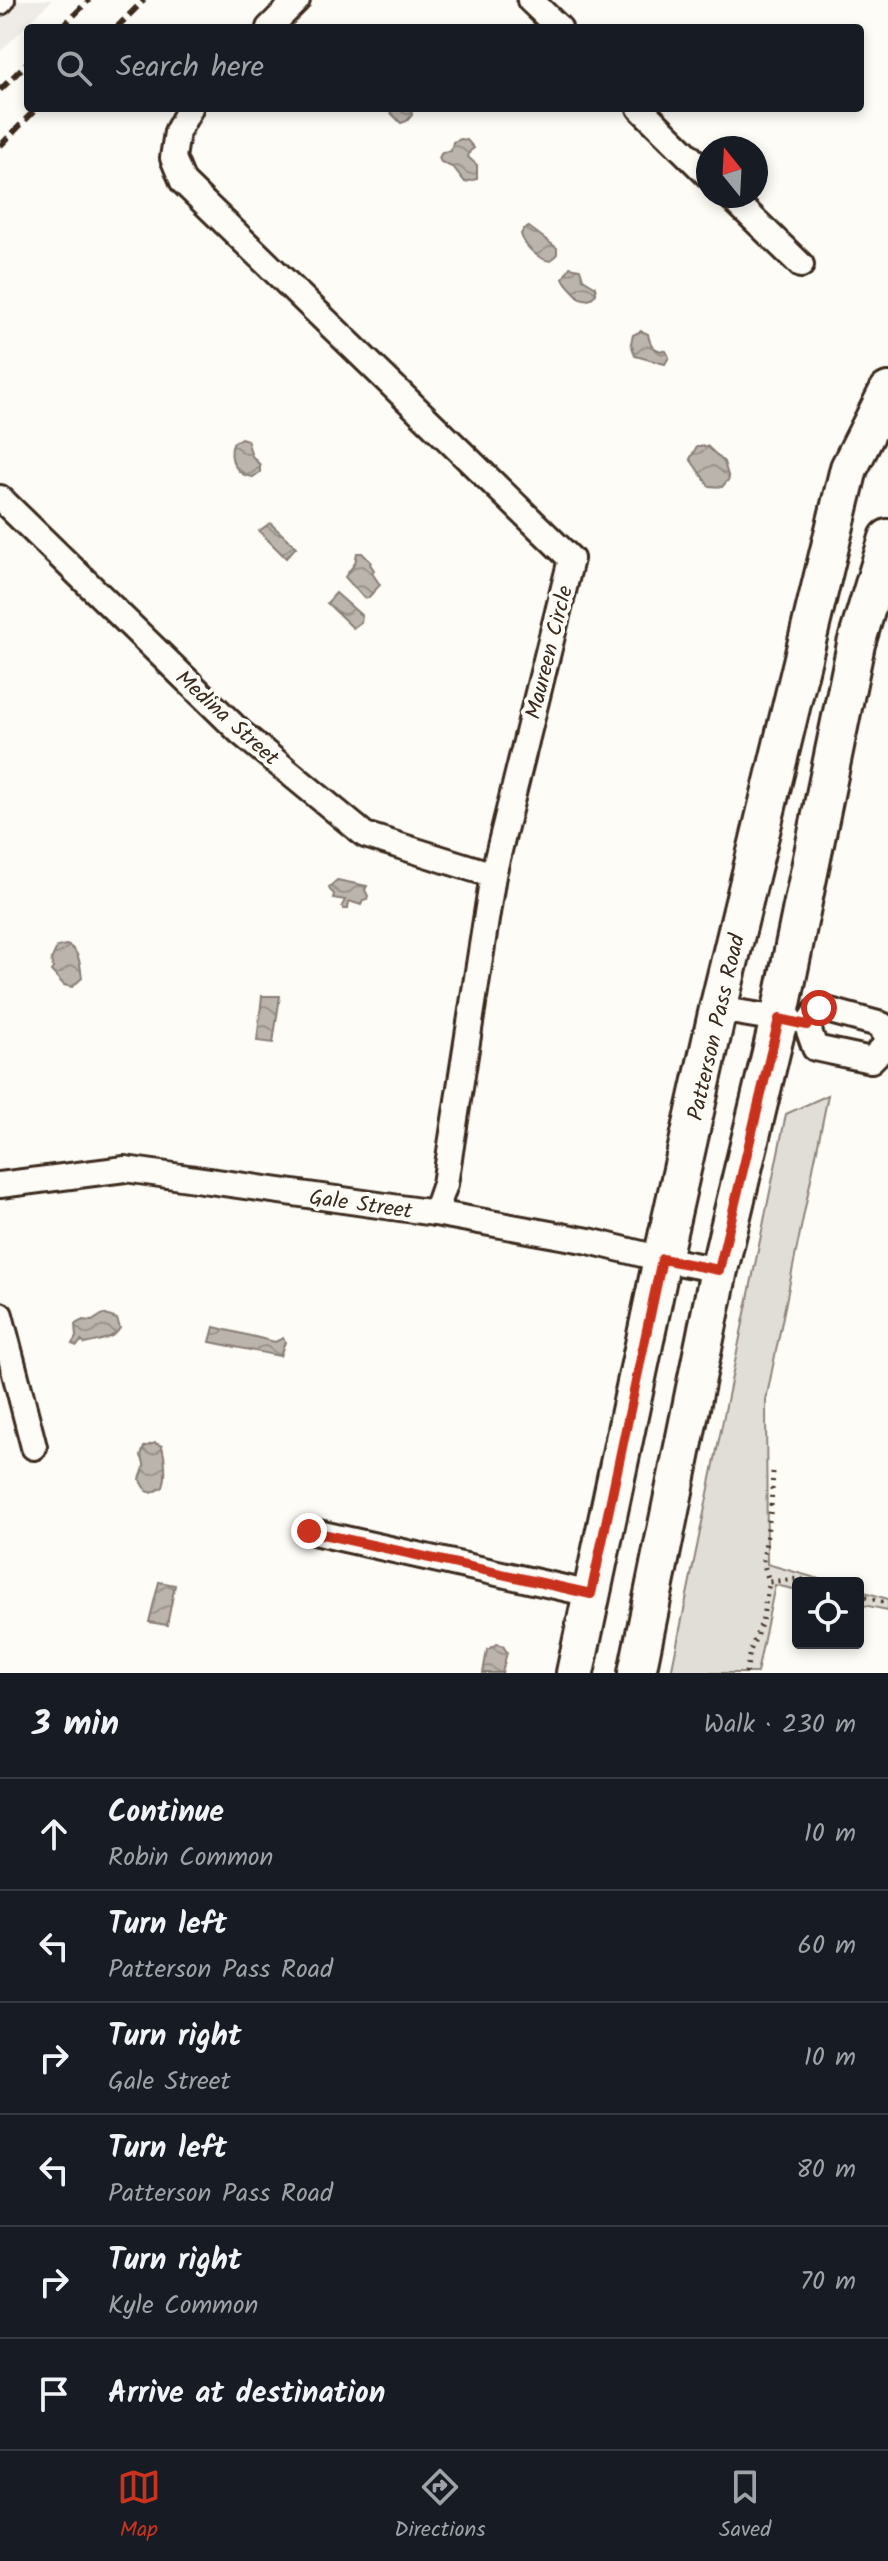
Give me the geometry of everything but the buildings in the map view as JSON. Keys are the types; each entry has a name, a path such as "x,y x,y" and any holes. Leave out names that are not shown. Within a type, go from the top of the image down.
{"main road":[{"name":"Patterson Pass Road","path":"575,1673 718,1009 849,468 888,391"},
{"path":"637,1673 719,1270 793,1022 856,644 888,538"}],"street":[{"path":"273,24 297,0"},
{"path":"530,0 555,24"},
{"name":"Maureen Circle","path":"188,112 177,132 173,158 183,182 571,559 493,875 445,1184 435,1213"},
{"path":"644,112 696,163"},
{"path":"742,208 801,265"},
{"name":"Medina Street","path":"0,498 240,732 365,835 493,875"},
{"path":"718,1009 793,1022 819,1008 882,1025 887,1044 871,1060 815,1048 793,1022"},
{"name":"Gale Street","path":"0,1185 125,1169 435,1213 589,1241 719,1270"},
{"path":"0,1315 34,1447"},
{"path":"309,1531 591,1594"}],"path":[{"path":"746,1673 750,1651 762,1622 769,1582 763,1561 773,1472"},
{"path":"769,1582 792,1580"},
{"path":"864,1596 888,1604"}],"shaded area":[{"path":"0,0 52,0 28,24 24,24 24,28 0,52"},
{"path":"828,1095 766,1400 767,1564 812,1577 792,1577 792,1589 775,1585 757,1673 671,1673 786,1114"},
{"path":"864,1592 888,1599 888,1610 864,1605"}],"water":[{"path":"390,112 412,112 407,121 401,123"},
{"path":"467,140 474,148 468,157 477,165 477,179 465,182 454,168 439,158 442,152 451,151 453,142"},
{"path":"529,227 557,248 557,254 551,261 532,252 525,243 521,234"},
{"path":"570,267 580,269 583,279 596,287 596,294 589,300 579,298 563,278"},
{"path":"641,331 648,334 653,347 666,351 669,357 665,364 635,356 631,343 633,335"},
{"path":"241,438 247,440 252,456 260,465 260,472 253,477 242,474 233,461 233,443"},
{"path":"697,446 707,446 724,462 729,479 722,487 709,486 690,459"},
{"path":"270,523 296,547 286,558 259,531"},
{"path":"357,553 362,553 371,562 372,573 380,585 368,598 363,597 345,577 355,563"},
{"path":"336,593 362,616 361,622 353,628 327,603"},
{"path":"337,880 367,886 367,899 361,905 349,901 348,909 344,909 345,900 333,898 329,887"},
{"path":"66,945 77,954 81,968 82,978 72,987 64,985 51,971 51,960 57,947"},
{"path":"262,996 280,996 273,1043 257,1041"},
{"path":"103,1314 117,1319 120,1328 117,1332 100,1341 85,1344 81,1341 77,1346 72,1344 76,1337 75,1324 83,1320 92,1321"},
{"path":"214,1327 275,1342 283,1338 285,1342 280,1356 210,1342"},
{"path":"155,1443 162,1446 165,1478 163,1487 152,1493 147,1491 140,1479 144,1465 141,1456 144,1447"},
{"path":"159,1582 175,1585 167,1625 149,1622"},
{"path":"497,1644 507,1652 502,1673 483,1673 487,1650"}],"railway":[{"path":"65,24 89,0"},
{"path":"120,24 144,0"},
{"path":"0,90 24,66"},
{"path":"0,146 33,112"}],"route":[{"path":"309,1531 591,1594 662,1259 719,1270 779,1019 807,1025 819,1008"}]}
